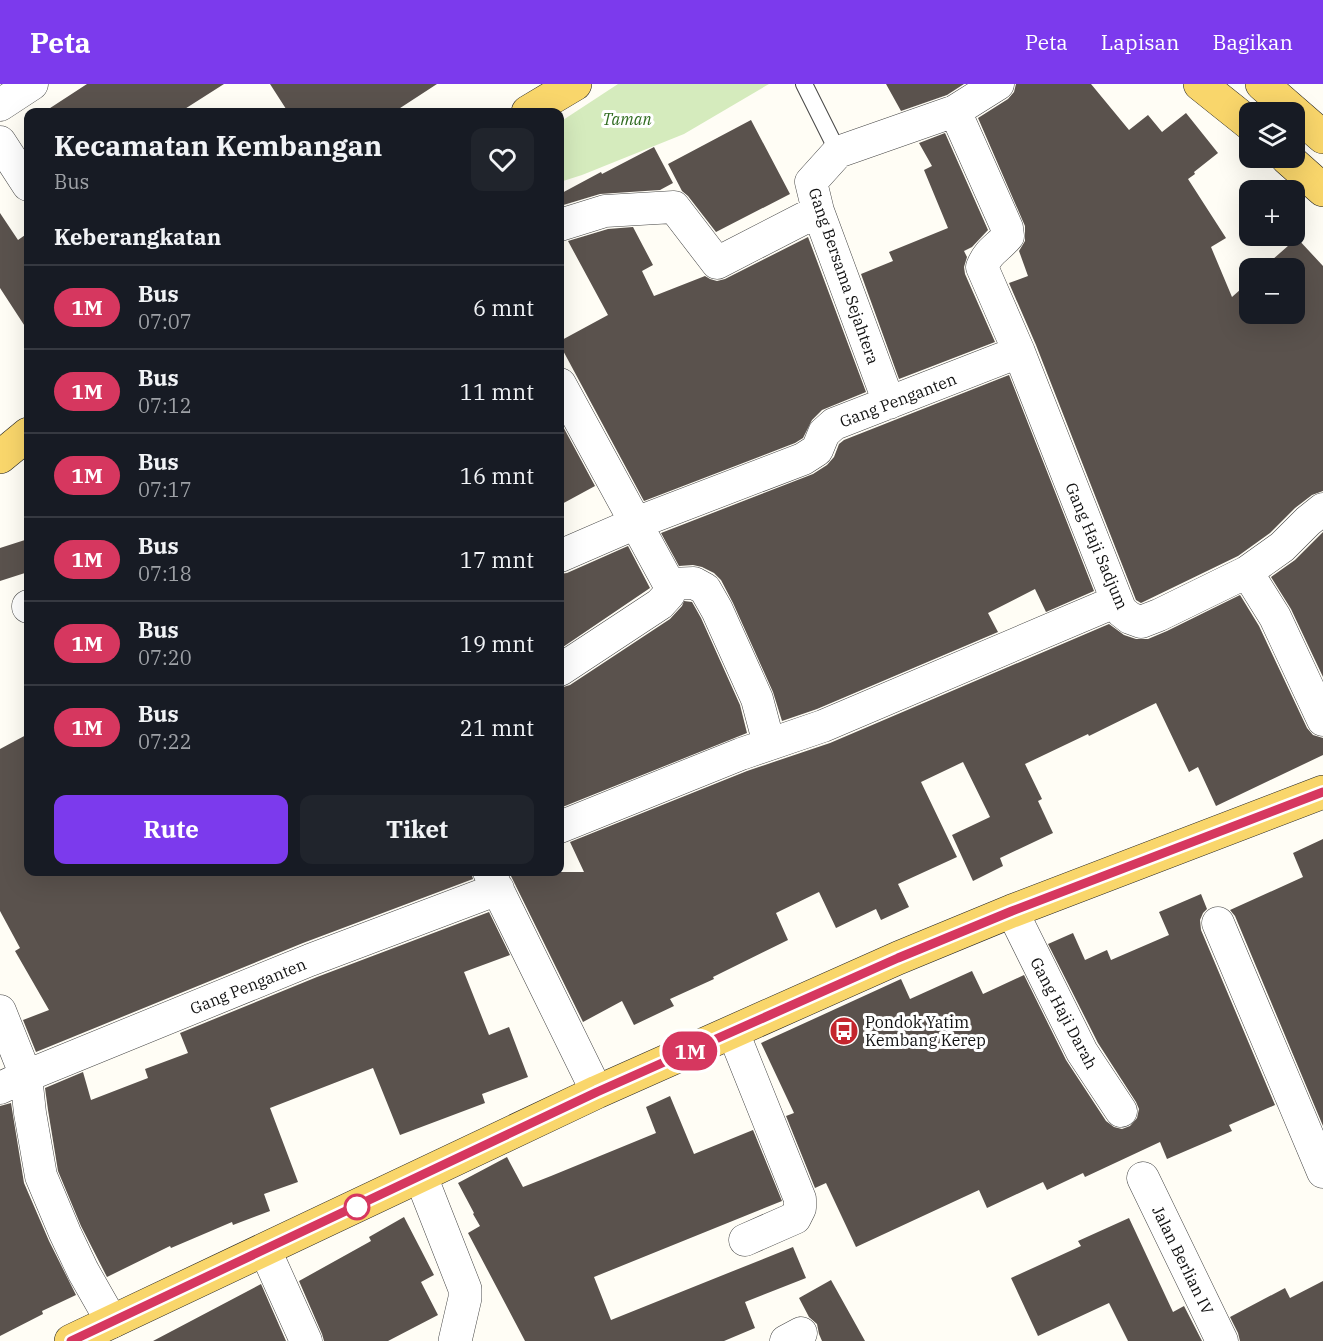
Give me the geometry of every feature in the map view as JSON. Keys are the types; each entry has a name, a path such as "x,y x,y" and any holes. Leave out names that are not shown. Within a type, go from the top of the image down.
{"main road":[{"path":"535,108 574,84"},
{"path":"1200,84 1239,115"},
{"path":"1262,84 1323,137"},
{"path":"1298,168 1323,190"},
{"path":"0,457 24,437"},
{"path":"71,1341 597,1092 898,958 1012,911 1323,792"}],"street":[{"path":"0,105 32,84"},
{"name":"Gang Bersama Sejahtera","path":"889,403 818,211 811,182 838,152 955,111 998,84"},
{"path":"955,111 1007,228 1008,236 986,257 982,267 1019,352"},
{"path":"0,142 24,178"},
{"path":"564,224 605,211 674,207 717,263 818,211"},
{"name":"Gang Penganten","path":"564,554 636,523 803,459 817,450 824,433 834,424 1019,352"},
{"name":"Gang Haji Sadjum","path":"1019,352 1121,611 1130,618 1141,622 1159,615 1247,572 1282,547 1323,509"},
{"path":"564,391 669,584 669,594 660,604 564,667"},
{"path":"1247,572 1275,617 1323,720"},
{"path":"669,584 694,583 705,589 717,610 757,699 769,744"},
{"path":"564,826 730,758 823,726 1117,601"},
{"name":"Gang Penganten","path":"13,1082 310,960 493,880 597,1092"},
{"name":"Gang Haji Darah","path":"1012,911 1082,1052 1121,1111"},
{"path":"1218,923 1323,1172"},
{"path":"0,1011 13,1082 30,1113 41,1176 83,1271 112,1322"},
{"path":"733,1032 800,1199 800,1208 795,1218 745,1240"},
{"path":"421,1176 465,1289 455,1341"},
{"name":"Jalan Berlian IV","path":"1143,1178 1222,1341"},
{"path":"265,1250 306,1341"}],"lane":[{"path":"804,84 838,152"}],"green space":[{"name":"Taman","path":"618,84 769,84 684,134 564,181 564,119"}],"building":[{"path":"87,84 224,84 186,108 50,108"},
{"path":"270,84 437,84 400,108 285,108"},
{"path":"886,84 964,84 947,95 901,111"},
{"path":"1016,84 1091,84 1129,130 1148,115 1162,132 1186,113 1218,153 1188,179 1226,238 1211,247 1232,297 1239,291 1239,324 1305,324 1305,258 1274,258 1288,246 1304,246 1323,266 1323,491 1312,495 1295,508 1270,533 1238,556 1141,603 1136,600 1036,345 1009,283 1028,276 1019,251 1025,241 1025,226 978,118 1008,99 1014,92"},
{"path":"751,120 790,194 716,232 682,191 668,164"},
{"path":"945,133 988,230 972,247 964,251 967,257 964,267 995,342 899,379 861,274 893,261 889,252 948,228 924,170 932,166 919,143"},
{"path":"654,147 673,183 660,190 600,194 564,205 564,192 601,172 602,174"},
{"path":"0,213 18,240 24,236 24,325 0,288"},
{"path":"633,227 653,265 642,271 654,296 705,276 717,281 725,279 808,237 866,392 822,410 812,420 803,438 795,443 644,501 564,352 564,339 608,315 568,241 608,229"},
{"path":"1009,375 1094,591 1046,612 1035,589 988,613 998,632 817,709 782,721 773,692 721,580 714,573 702,567 679,566 661,533 813,474 827,465 834,457 839,444 844,440"},
{"path":"564,428 595,486 564,503"},
{"path":"1323,532 1323,677 1291,609 1271,577 1295,560"},
{"path":"24,540 24,573 0,581 0,548"},
{"path":"628,546 650,588 564,646 564,573"},
{"path":"1240,595 1259,626 1307,728 1313,735 1323,738 1323,755 1216,806 1198,767 1189,772 1156,703 1025,764 1042,799 1038,801 1053,833 1000,858 1003,866 973,881 952,835 990,817 963,762 921,782 957,857 898,884 909,907 881,920 876,909 836,928 819,892 776,913 788,940 670,999 674,1006 634,1025 622,1001 583,1022 511,876 564,876 564,872 584,872 570,842 747,771 830,743 1109,624 1124,635 1136,639 1148,639"},
{"path":"684,601 692,602 701,618 740,705 747,733 564,806 564,687 670,619"},
{"path":"24,736 24,876 472,876 473,879 303,943 36,1052 23,1020 49,1010 15,951 20,948 0,911 0,749"},
{"path":"1323,839 1323,1126 1235,916 1230,910 1303,877 1293,853"},
{"path":"1201,894 1207,909 1200,920 1201,930 1275,1105 1229,1125 1232,1131 1167,1159 1160,1142 1085,1177 1083,1173 1047,1190 1043,1182 987,1208 979,1190 856,1247 826,1183 815,1188 786,1116 794,1113 761,1043 901,979 910,999 972,971 983,994 1024,975 1066,1060 1106,1121 1122,1129 1130,1126 1137,1118 1139,1109 1098,1043 1048,944 1073,933 1085,960 1107,950 1111,960 1169,935 1159,912"},
{"path":"489,912 510,955 464,972 489,1035 509,1027 528,1077 482,1094 485,1103 400,1135 373,1068 270,1108 298,1182 264,1194 270,1211 233,1225 232,1222 171,1248 170,1246 107,1277 81,1226 58,1171 45,1088 83,1072 91,1100 148,1078 145,1069 188,1053 180,1033 317,977"},
{"path":"670,1096 694,1154 753,1130 782,1201 594,1277 611,1320 793,1247 806,1278 745,1302 755,1328 724,1341 525,1341 468,1233 480,1226 458,1183 507,1157 523,1187 656,1133 646,1107"},
{"path":"11,1103 24,1183 76,1295 42,1311 43,1314 0,1336 0,1106"},
{"path":"404,1217 434,1275 421,1282 438,1315 388,1341 324,1341 299,1281 371,1241 369,1237"},
{"path":"1129,1218 1173,1312 1184,1306 1202,1341 1128,1341 1109,1303 1038,1336 1011,1278 1081,1246 1078,1241"},
{"path":"831,1280 865,1341 822,1341 817,1324 809,1317 799,1298"},
{"path":"1323,1281 1323,1341 1240,1341 1230,1317 1285,1288 1290,1298"},
{"path":"261,1284 286,1341 153,1341"}],"bus line":[{"name":"1M","path":"71,1341 597,1092 898,958 1012,911 1323,792"}],"place":[{"name":"Pondok Yatim Kembang Kerep","path":"844,1031"}]}
